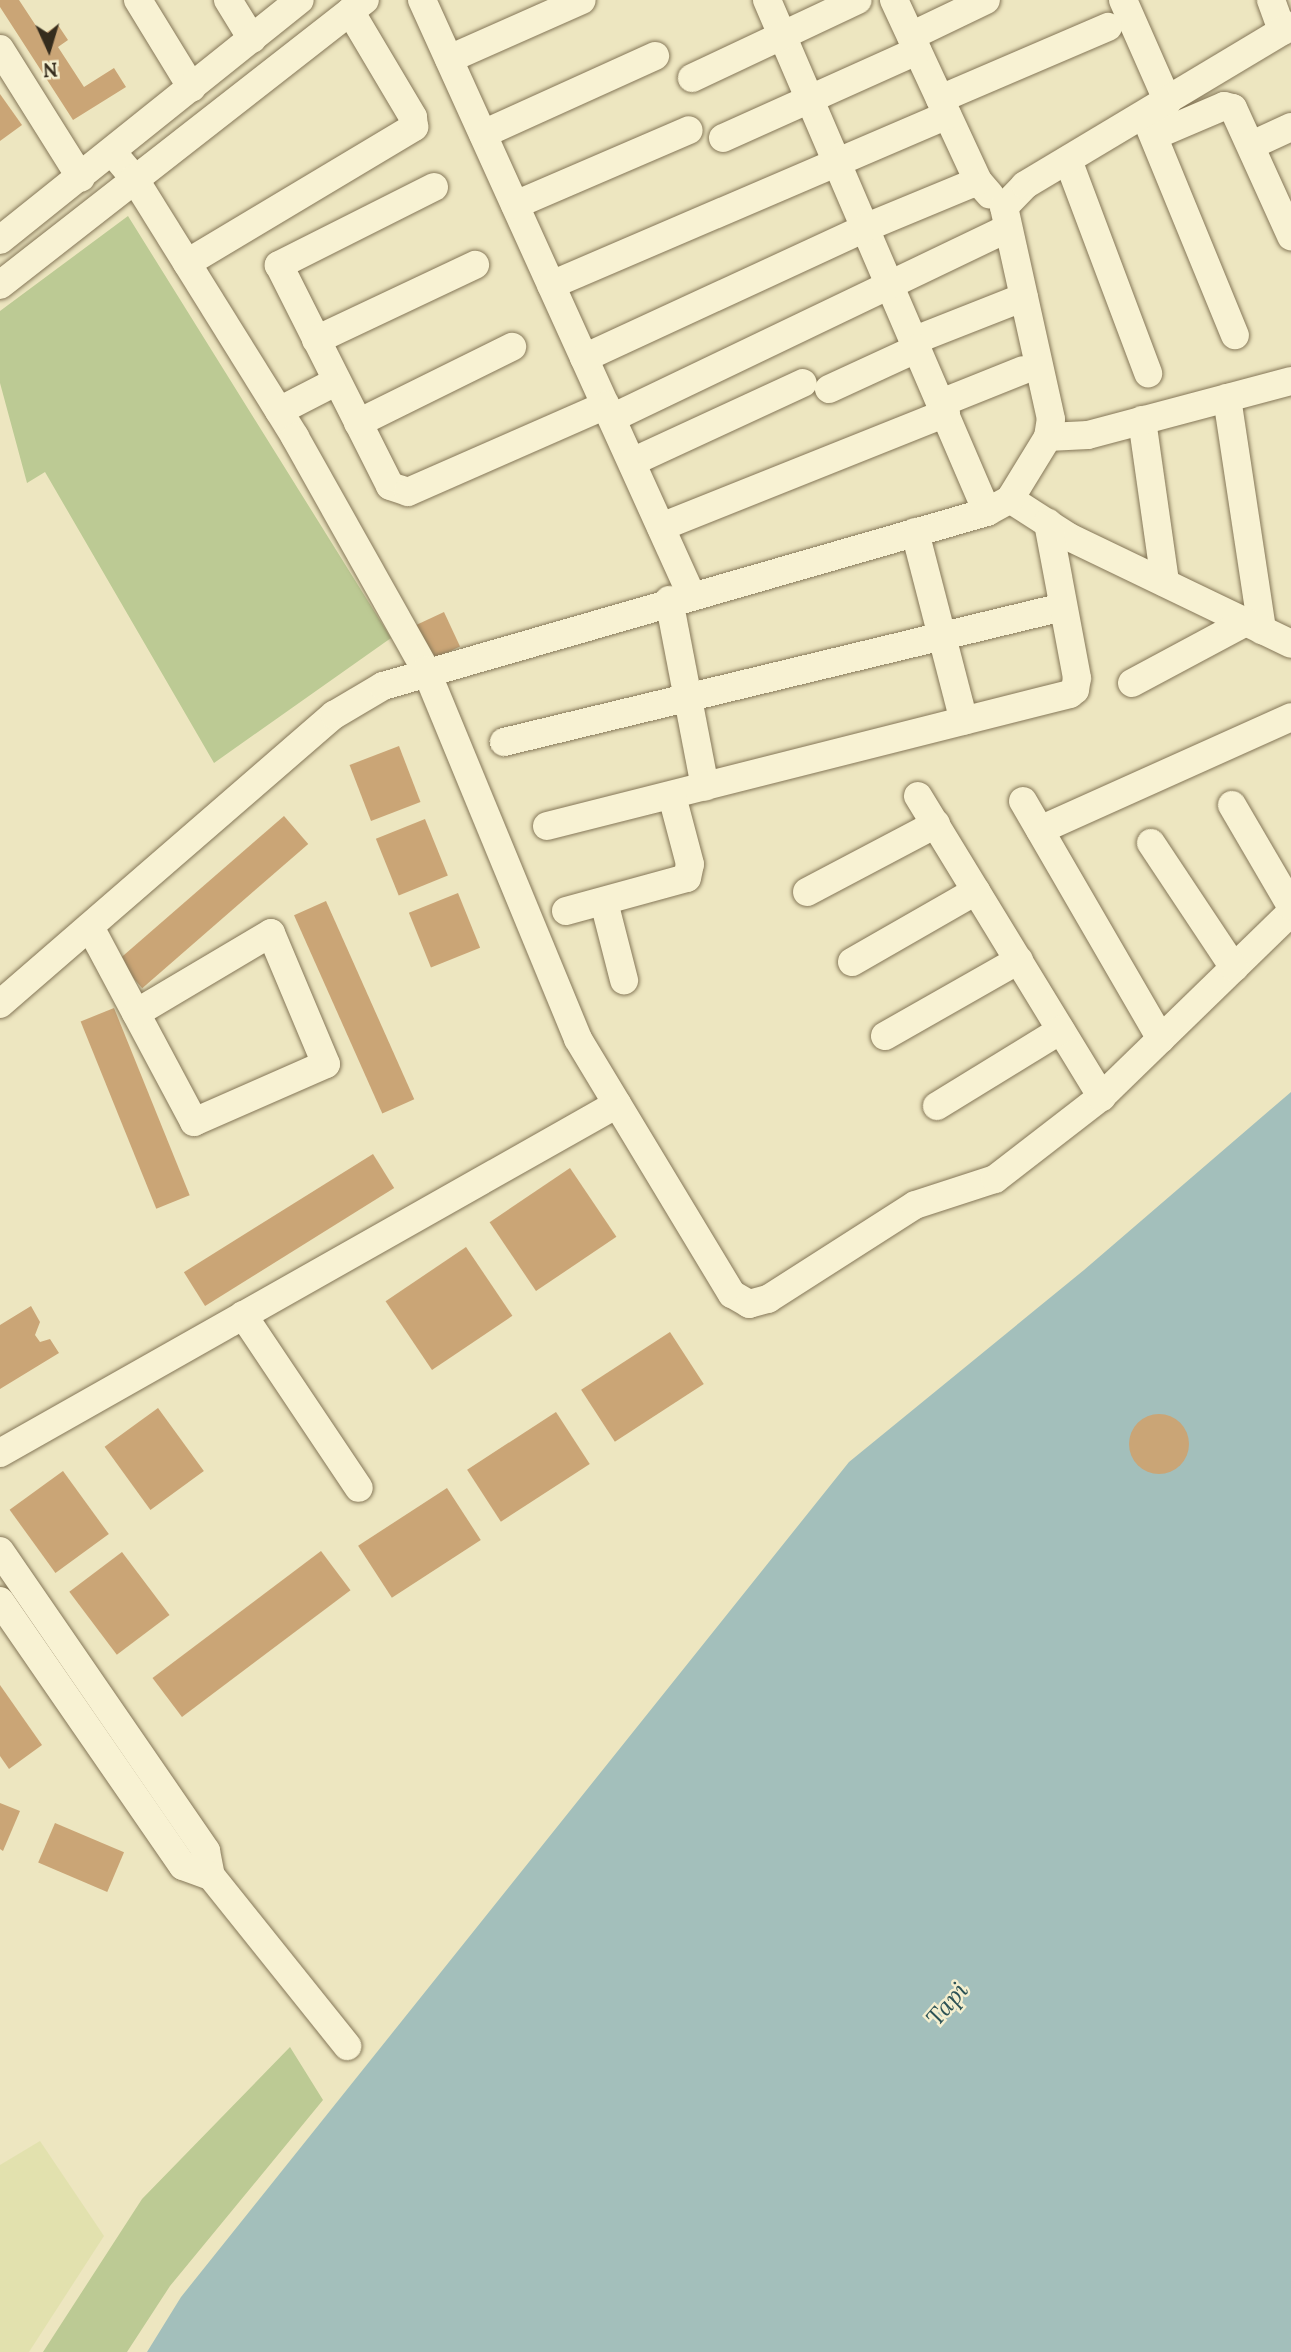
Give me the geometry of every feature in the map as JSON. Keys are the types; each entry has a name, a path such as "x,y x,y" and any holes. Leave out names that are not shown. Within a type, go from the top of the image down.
{"street":[{"path":"138,0 192,88"},
{"path":"228,0 252,39"},
{"path":"0,240 113,153 300,0"},
{"path":"422,0 661,527 680,597 686,698 705,787"},
{"path":"449,59 582,0"},
{"path":"767,0 944,408 999,505 1048,523 1291,644"},
{"path":"692,78 858,0"},
{"path":"0,1004 334,715 383,686 426,670 999,505 1048,437 1050,400 1005,218 978,181 894,0"},
{"path":"723,138 810,99 914,43 986,0"},
{"path":"1123,0 1156,118 1235,335"},
{"path":"434,187 281,262 280,272 390,486 401,493 609,411 892,285 1005,218 1025,185 1068,160 1156,118 1288,31 1270,0"},
{"path":"0,285 357,6 413,117 414,127 187,263"},
{"path":"551,285 838,162 1108,27"},
{"path":"0,49 81,178"},
{"path":"483,134 655,56"},
{"path":"1156,118 1228,106 1237,112 1291,236"},
{"path":"1252,145 1291,127"},
{"path":"515,205 689,130"},
{"path":"113,153 134,178 279,411 426,670 578,1039 732,1294 749,1304 768,1299 915,1205 995,1179 1102,1097 1291,912"},
{"path":"1068,160 1148,373"},
{"path":"584,358 866,227 978,181"},
{"path":"316,340 475,265"},
{"path":"632,462 1024,297"},
{"path":"358,423 512,347"},
{"path":"661,527 944,408 1023,370"},
{"path":"279,411 337,381"},
{"path":"1048,437 1088,435 1291,381"},
{"path":"1227,398 1254,626"},
{"path":"1142,420 1165,582"},
{"path":"547,826 964,721 1075,690 1048,523"},
{"path":"915,531 964,721"},
{"path":"504,742 1063,607"},
{"path":"1132,683 1254,626"},
{"path":"1040,830 1291,717"},
{"path":"566,911 687,878 690,864 672,796"},
{"path":"918,796 1102,1097"},
{"path":"1023,801 1161,1039"},
{"path":"1232,805 1291,906"},
{"path":"807,892 936,824"},
{"path":"1151,843 1234,968"},
{"path":"852,962 976,891"},
{"path":"604,902 624,980"},
{"path":"89,927 194,1122 326,1064 271,933 136,1013"},
{"path":"885,1036 1019,960"},
{"path":"937,1106 1061,1030"},
{"path":"0,1453 617,1104"},
{"path":"243,1315 359,1488"},
{"path":"0,1551 206,1851 211,1876 347,2046"},
{"path":"4,1616 183,1866 211,1876"}],"green space":[{"path":"128,216 391,638 214,763 45,472 27,483 0,383 0,311"},
{"path":"290,2047 323,2100 170,2286 127,2352 43,2352 142,2199"},
{"path":"40,2141 104,2236 29,2352 0,2352 0,2165"}],"water":[{"name":"Tapi","path":"1291,1092 1291,2352 147,2352 181,2297 849,1462 1084,1270"}],"building":[{"path":"0,0 19,0 42,35 58,25 68,40 58,47 84,87 114,68 126,87 73,120 0,7"},
{"path":"0,94 22,125 0,141"},
{"path":"444,612 460,646 427,662 411,627"},
{"path":"399,746 421,802 371,821 350,765"},
{"path":"284,816 308,844 142,988 118,960"},
{"path":"425,819 448,876 399,895 376,839"},
{"path":"458,893 480,948 431,968 409,913"},
{"path":"326,901 414,1099 382,1113 294,915"},
{"path":"114,1008 190,1195 156,1209 81,1021"},
{"path":"373,1154 394,1188 205,1306 184,1272"},
{"path":"570,1168 616,1237 536,1291 490,1222"},
{"path":"466,1247 512,1316 432,1370 386,1301"},
{"path":"31,1306 40,1322 35,1335 40,1342 50,1339 59,1353 0,1389 0,1325"},
{"path":"670,1332 704,1384 615,1442 581,1390"},
{"path":"158,1408 204,1471 150,1510 105,1447"},
{"path":"556,1412 590,1464 501,1522 467,1470"},
{"path":"1159,1414 1176,1419 1184,1427 1189,1444 1184,1461 1176,1469 1159,1474 1142,1469 1134,1461 1129,1444 1134,1427 1142,1419"},
{"path":"63,1471 109,1534 55,1573 10,1510"},
{"path":"447,1488 481,1540 392,1598 358,1546"},
{"path":"321,1551 350,1590 182,1717 152,1678"},
{"path":"122,1552 170,1615 117,1655 69,1592"},
{"path":"0,1685 42,1745 9,1769 0,1756"},
{"path":"0,1803 20,1811 3,1851 0,1849"},
{"path":"55,1823 124,1852 107,1892 38,1863"}]}
